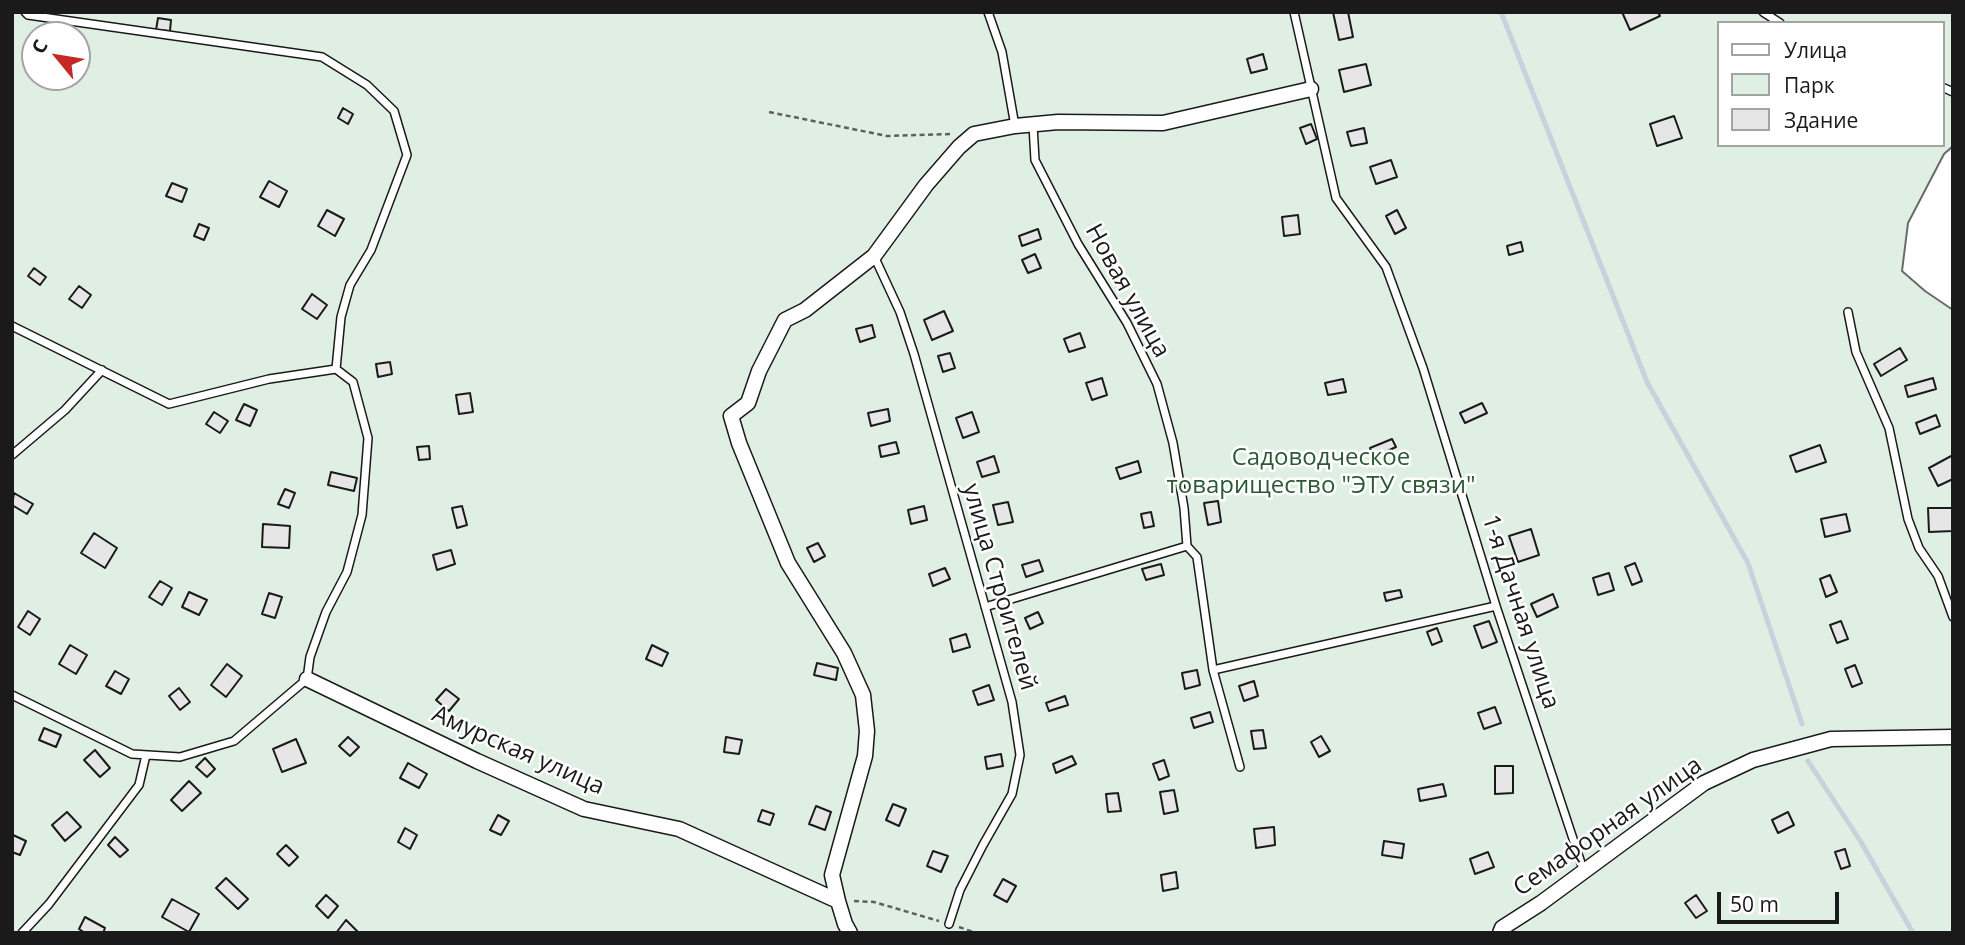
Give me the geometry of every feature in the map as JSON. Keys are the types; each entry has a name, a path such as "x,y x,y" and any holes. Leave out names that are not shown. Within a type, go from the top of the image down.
{"street":[{"path":"850,933 845,924 832,875 865,756 867,731 863,695 844,653 788,563 739,443 731,416 748,403 758,371 785,320 805,310 873,256 926,185 974,134 1015,125 1058,122 1163,123 1311,89"},
{"name":"Амурская улица","path":"307,679 583,809 678,830 838,901"},
{"name":"Семафорная улица","path":"1500,933 1502,928 1584,872 1704,783 1753,760 1830,739 1953,737"}],"lane":[{"path":"25,12 28,15 322,57 367,85 394,111 407,155 371,250 350,285 341,317 336,369"},
{"path":"988,12 1002,52 1015,125"},
{"name":"1-я Дачная улица","path":"1294,12 1336,198 1386,267 1423,368 1496,606 1584,872"},
{"name":"Новая улица","path":"1033,124 1035,160 1078,244 1127,323 1157,384 1173,443 1184,508 1187,546 1197,557 1213,670 1240,767"},
{"name":"улица Строителей","path":"873,256 900,313 914,354 1012,702 1020,755 1012,794 960,890 949,924"},
{"path":"1848,312 1856,352 1889,428 1908,519 1919,548 1938,576 1953,617"},
{"path":"12,326 169,404 269,379 336,369 353,382 369,438 363,502 347,572 318,635 310,657 307,679 234,741 180,757 132,754 12,695"},
{"path":"12,455 65,410 102,370"},
{"path":"985,607 1187,546"},
{"path":"1213,670 1496,606"},
{"path":"22,933 49,904 139,785 146,755"}],"path":[{"path":"769,112 887,136 974,134"},
{"path":"838,901 874,902 976,933"}],"green space":[{"name":"Садоводческое товарищество \"ЭТУ связи\"","path":"12,12 1953,12 1953,146 1944,154 1908,223 1902,271 1953,310 1953,933 12,933"}],"building":[{"path":"1333,12 1348,12 1353,37 1339,40"},
{"path":"1622,12 1658,12 1660,16 1630,30"},
{"path":"158,18 171,20 170,31 156,30"},
{"path":"1263,54 1267,69 1251,73 1247,59"},
{"path":"1366,64 1371,85 1344,92 1339,70"},
{"path":"343,108 353,114 348,124 338,118"},
{"path":"1674,116 1682,138 1657,146 1650,124"},
{"path":"1311,124 1317,139 1306,144 1300,128"},
{"path":"1364,128 1367,143 1351,146 1347,132"},
{"path":"1391,160 1397,177 1376,184 1370,167"},
{"path":"269,181 287,191 279,207 260,197"},
{"path":"172,183 187,189 182,202 166,196"},
{"path":"327,210 344,219 335,236 318,226"},
{"path":"1397,210 1406,228 1395,234 1386,216"},
{"path":"1298,215 1300,234 1284,236 1282,217"},
{"path":"199,224 209,228 204,240 194,236"},
{"path":"1038,229 1041,239 1022,246 1019,236"},
{"path":"1521,242 1523,251 1509,255 1507,246"},
{"path":"1035,254 1041,268 1028,273 1022,260"},
{"path":"34,268 46,277 40,285 28,276"},
{"path":"79,286 91,295 82,308 69,299"},
{"path":"312,294 327,305 317,319 302,309"},
{"path":"944,311 953,331 932,340 924,320"},
{"path":"872,325 875,337 860,342 856,329"},
{"path":"1080,333 1085,347 1069,352 1064,339"},
{"path":"1900,348 1907,360 1881,376 1874,364"},
{"path":"950,353 955,368 943,372 938,356"},
{"path":"390,362 392,374 378,377 376,364"},
{"path":"1102,378 1107,395 1092,400 1086,383"},
{"path":"1933,378 1936,389 1908,397 1905,386"},
{"path":"1343,379 1346,392 1328,395 1325,383"},
{"path":"470,393 473,412 459,414 456,395"},
{"path":"1482,403 1487,413 1465,423 1460,413"},
{"path":"244,404 257,410 250,426 236,420"},
{"path":"888,409 890,421 871,426 868,413"},
{"path":"214,412 228,421 220,433 206,424"},
{"path":"972,412 979,432 963,438 956,418"},
{"path":"1936,415 1940,426 1920,434 1916,423"},
{"path":"1392,439 1396,447 1374,457 1370,448"},
{"path":"896,442 899,453 881,457 879,446"},
{"path":"1820,445 1826,462 1796,472 1790,456"},
{"path":"429,446 430,459 419,460 417,447"},
{"path":"1953,455 1953,479 1938,486 1929,468"},
{"path":"994,456 999,472 982,477 977,462"},
{"path":"1138,461 1141,472 1120,479 1116,468"},
{"path":"331,472 357,478 354,491 328,485"},
{"path":"285,489 295,493 289,508 278,504"},
{"path":"14,493 33,504 27,514 12,505"},
{"path":"1218,501 1221,522 1208,525 1204,503"},
{"path":"1008,502 1013,522 998,525 993,505"},
{"path":"462,506 467,525 457,528 452,508"},
{"path":"924,506 927,520 911,524 908,510"},
{"path":"1928,508 1953,508 1953,531 1929,532"},
{"path":"1151,512 1154,526 1144,528 1141,514"},
{"path":"1846,514 1850,531 1825,537 1821,519"},
{"path":"263,524 290,526 289,548 262,547"},
{"path":"1531,529 1539,555 1518,562 1509,536"},
{"path":"94,533 117,548 105,568 81,553"},
{"path":"818,543 825,556 814,562 807,548"},
{"path":"451,550 455,564 437,570 433,555"},
{"path":"1039,560 1043,571 1026,577 1022,565"},
{"path":"1635,563 1642,581 1632,585 1625,567"},
{"path":"1161,564 1164,575 1146,580 1142,569"},
{"path":"945,568 950,579 933,586 929,574"},
{"path":"1609,573 1614,590 1598,595 1593,578"},
{"path":"1830,575 1837,592 1826,597 1820,579"},
{"path":"160,581 172,588 162,605 149,597"},
{"path":"1400,590 1402,597 1386,601 1384,593"},
{"path":"189,592 207,600 199,615 182,607"},
{"path":"269,593 282,597 275,618 262,614"},
{"path":"1553,594 1558,607 1537,617 1531,604"},
{"path":"28,611 40,619 30,635 18,627"},
{"path":"1038,612 1043,623 1030,629 1025,618"},
{"path":"1489,621 1497,642 1482,648 1474,626"},
{"path":"1841,621 1848,639 1837,643 1830,625"},
{"path":"1437,628 1442,641 1432,645 1427,632"},
{"path":"966,634 970,647 953,652 950,639"},
{"path":"70,645 87,655 76,674 59,664"},
{"path":"652,645 668,653 662,666 646,659"},
{"path":"817,663 838,668 836,680 814,675"},
{"path":"227,664 242,676 226,697 211,685"},
{"path":"1855,665 1862,683 1852,687 1845,669"},
{"path":"1197,670 1200,685 1185,689 1182,673"},
{"path":"115,671 129,679 121,694 106,686"},
{"path":"1254,681 1258,696 1244,701 1239,686"},
{"path":"989,685 994,700 978,705 973,691"},
{"path":"179,688 190,702 180,710 169,696"},
{"path":"446,689 459,699 449,711 436,700"},
{"path":"1065,696 1068,705 1049,711 1046,703"},
{"path":"1495,707 1501,723 1484,729 1478,713"},
{"path":"1210,712 1213,722 1194,728 1191,718"},
{"path":"44,728 61,735 56,747 39,740"},
{"path":"1263,730 1266,748 1254,749 1251,731"},
{"path":"1321,736 1330,751 1319,757 1311,742"},
{"path":"348,737 359,747 350,756 339,746"},
{"path":"726,737 742,740 739,754 724,752"},
{"path":"296,739 306,763 282,772 273,749"},
{"path":"95,750 110,768 100,777 84,760"},
{"path":"1001,754 1003,766 987,769 985,757"},
{"path":"1072,756 1076,764 1056,773 1053,764"},
{"path":"205,758 215,769 207,777 196,767"},
{"path":"1164,760 1169,776 1159,780 1153,764"},
{"path":"408,763 427,774 419,788 400,778"},
{"path":"1495,766 1513,766 1513,793 1495,794"},
{"path":"189,781 201,793 182,811 171,800"},
{"path":"1443,784 1446,796 1420,801 1418,789"},
{"path":"1174,790 1178,811 1164,814 1160,792"},
{"path":"1118,793 1121,811 1108,812 1106,794"},
{"path":"893,804 906,809 899,826 886,820"},
{"path":"816,806 831,812 825,830 809,824"},
{"path":"762,810 774,814 770,825 758,821"},
{"path":"67,812 81,827 65,841 52,825"},
{"path":"1788,812 1794,825 1778,833 1772,820"},
{"path":"498,815 509,821 501,835 490,830"},
{"path":"1274,827 1275,845 1256,848 1254,829"},
{"path":"405,828 417,835 410,849 398,842"},
{"path":"13,835 26,841 20,855 12,852"},
{"path":"115,837 128,850 120,857 108,845"},
{"path":"1384,841 1404,844 1402,858 1382,855"},
{"path":"286,845 298,857 289,866 277,854"},
{"path":"1845,849 1850,866 1841,869 1835,852"},
{"path":"933,851 948,856 941,872 927,866"},
{"path":"1488,852 1494,867 1475,874 1470,859"},
{"path":"1176,872 1178,888 1163,891 1161,875"},
{"path":"226,878 248,899 238,909 216,888"},
{"path":"1003,879 1016,886 1007,902 994,895"},
{"path":"326,895 338,906 328,918 316,906"},
{"path":"1696,895 1707,911 1696,918 1685,903"},
{"path":"172,899 199,914 189,932 162,917"},
{"path":"85,917 105,928 103,933 85,933 79,929"},
{"path":"346,920 359,933 336,933"}],"waterway":[{"path":"1501,12 1647,382 1748,563 1802,724"},
{"path":"1808,761 1861,842 1913,933"}]}
